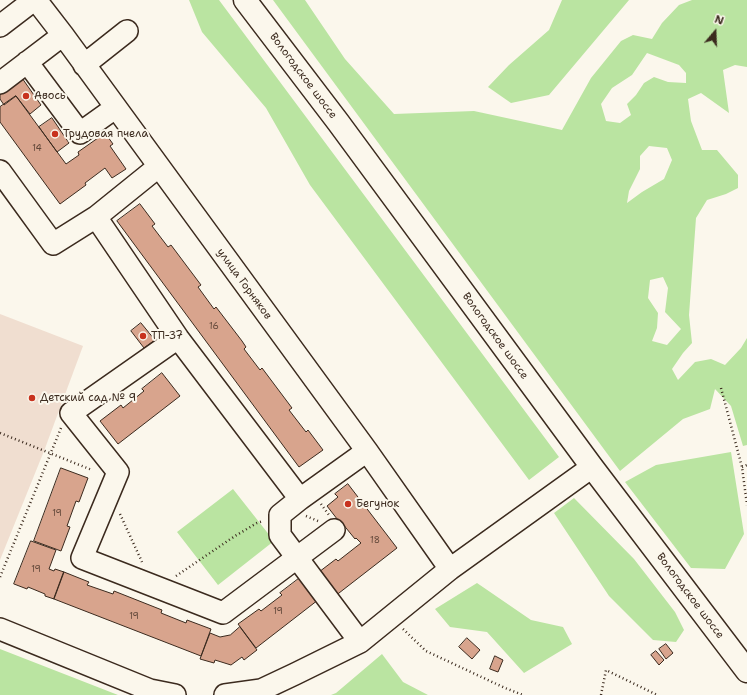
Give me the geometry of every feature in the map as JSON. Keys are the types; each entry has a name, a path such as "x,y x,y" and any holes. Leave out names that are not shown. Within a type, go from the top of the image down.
{"main road":[{"name":"Вологодское шоссе","path":"245,0 338,122 592,468 747,671"}],"street":[{"path":"0,26 35,0"},
{"name":"улица Горняков","path":"35,0 63,35 367,451 450,569"},
{"path":"84,65 128,31"},
{"path":"0,83 63,35"},
{"path":"28,62 80,133 115,108"},
{"path":"0,171 53,244 96,217 158,167"},
{"path":"96,217 178,338 295,503"},
{"path":"178,338 71,413 118,472 82,558 223,614 334,530"},
{"path":"360,642 280,535 295,503 367,451"},
{"path":"225,695 261,690 360,642 450,569 592,468"},
{"path":"0,628 150,690 175,695"}],"path":[{"path":"721,388 742,467 747,505"},
{"path":"0,577 66,418 71,413"},
{"path":"0,433 51,453 112,485 129,536 160,589 176,576 235,536 295,503"},
{"path":"742,467 747,465"},
{"path":"295,503 332,519 334,530"},
{"path":"295,503 334,530"},
{"path":"391,617 426,651 523,695"},
{"path":"601,695 606,670 657,695"}],"shaded area":[{"name":"Детский сад № 9","path":"0,314 83,346 44,451 0,560"}],"green space":[{"path":"189,0 219,0 559,457 529,480 310,185 266,108 202,32"},
{"path":"273,0 305,0 345,59 394,114 474,111 562,130 591,78 621,41 633,35 652,39 662,23 679,5 692,0 747,0 747,67 735,65 723,70 729,113 701,93 688,99 691,121 702,150 717,150 738,175 738,188 726,194 707,200 696,218 689,315 692,343 672,369 678,380 695,362 711,359 725,365 741,348 747,338 747,445 743,446 731,406 715,389 710,409 683,419 620,471","holes":["647,53 679,65 686,73 686,83 668,82 654,77 644,83 636,95 627,104 631,115 620,123 606,121 601,104 612,88 632,75","649,146 667,148 672,160 664,179 627,203 629,191 640,169 640,156","663,277 668,288 665,312 681,329 667,345 652,341 657,328 658,313 648,298 650,280"]},
{"path":"562,0 629,0 549,95 511,103 488,87 509,65 549,30"},
{"path":"731,452 744,534 725,569 691,568 625,482 656,465"},
{"path":"233,489 274,541 218,585 177,532"},
{"path":"574,498 634,559 675,612 684,630 676,642 653,640 609,596 554,513"},
{"path":"477,583 531,620 563,627 572,644 524,673 487,632 450,627 435,609"},
{"path":"0,649 118,695 0,695"},
{"path":"382,654 403,682 428,695 331,695 336,693"}],"building":[{"path":"22,78 41,105 30,114 16,96 4,105 0,99 0,94"},
{"path":"16,96 66,164 79,155 78,152 105,133 113,144 110,146 126,169 112,178 105,168 85,183 86,185 60,204 0,122 0,107"},
{"path":"52,118 69,143 57,152 39,127"},
{"path":"140,204 155,224 152,226 168,247 171,245 201,285 198,287 214,309 216,307 246,347 244,349 260,370 262,368 292,408 289,410 306,432 308,430 323,450 299,467 117,221"},
{"name":"ТП-37","path":"141,323 155,340 144,348 131,331"},
{"path":"162,373 180,396 118,444 100,421 121,405 123,408 144,391 142,389"},
{"path":"61,468 88,478 79,502 76,501 67,526 70,527 61,551 34,541"},
{"path":"348,484 397,548 330,600 315,575 336,559 338,561 361,543 356,538 355,539 342,523 341,524 327,506 338,497 335,494"},
{"path":"31,541 56,550 49,569 64,572 54,599 28,587 27,589 14,584"},
{"path":"64,572 89,582 87,585 113,594 114,591 162,610 161,613 186,623 187,620 211,629 201,656 54,599"},
{"path":"301,577 318,600 256,648 238,624 259,609 261,611 282,595 280,593"},
{"path":"240,627 257,650 244,660 242,657 231,665 215,660 214,663 200,659 210,633 220,637 230,635"},
{"path":"467,638 480,650 472,659 459,647"},
{"path":"666,644 673,653 666,659 659,649"},
{"path":"656,651 664,660 659,665 651,655"},
{"path":"495,656 503,660 498,672 490,669"}],"place":[{"name":"Авось","path":"26,96"},
{"name":"Трудовая пчела","path":"55,134"},
{"name":"ТП-37","path":"143,336"},
{"name":"Детский сад № 9","path":"32,398"},
{"name":"Бегунок","path":"348,504"}]}
